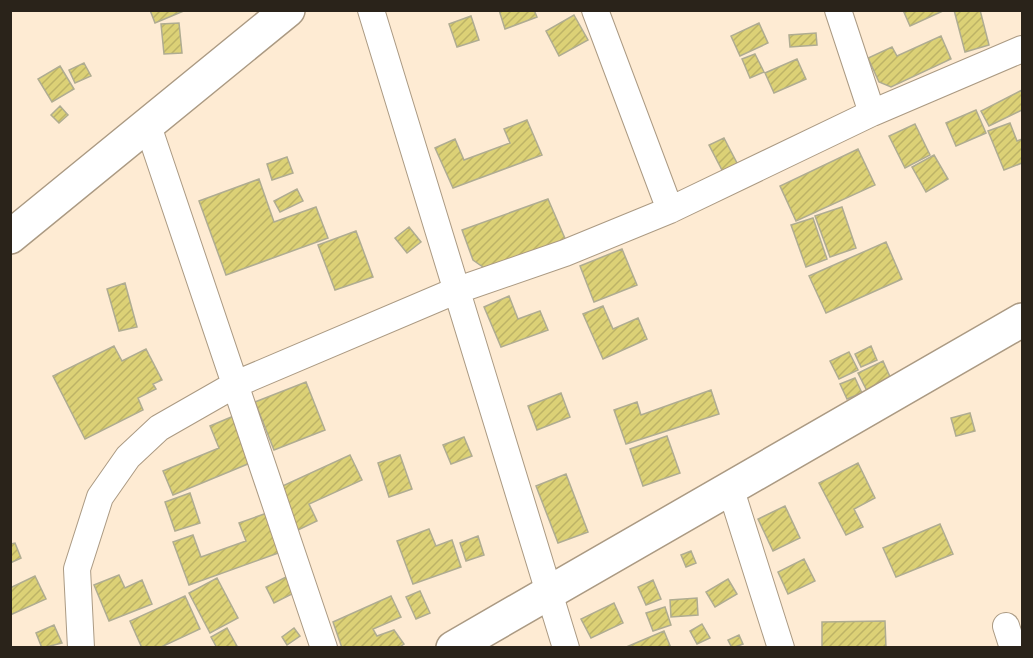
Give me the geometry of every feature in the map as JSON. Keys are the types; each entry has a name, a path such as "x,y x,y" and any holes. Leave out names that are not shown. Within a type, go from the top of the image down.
{"main road":[{"path":"10,237 288,10"},
{"path":"453,648 1023,320"}],"street":[{"path":"371,10 455,291 566,648"},
{"path":"595,10 670,210"},
{"path":"838,10 872,113"},
{"path":"81,648 77,569 100,497 128,457 159,428 236,384 455,291 565,253 670,210 872,113 1023,49"},
{"path":"148,126 324,648"},
{"path":"730,487 781,648"}],"building":[{"path":"150,10 186,10 155,23"},
{"path":"499,10 534,10 537,17 505,29"},
{"path":"903,10 945,10 910,26"},
{"path":"954,10 980,10 989,45 965,52"},
{"path":"574,15 588,40 559,56 546,31"},
{"path":"471,16 479,40 457,47 449,24"},
{"path":"179,23 182,53 164,54 161,24"},
{"path":"759,23 768,43 740,56 731,36"},
{"path":"816,33 817,45 790,47 789,35"},
{"path":"941,36 951,59 891,87 879,82 868,58 892,47 897,56"},
{"path":"755,54 764,72 750,78 742,59"},
{"path":"797,59 806,79 774,93 765,73"},
{"path":"84,63 91,76 75,83 69,70"},
{"path":"60,66 74,89 52,102 38,79"},
{"path":"1022,90 1022,110 989,126 981,111"},
{"path":"60,106 68,115 59,123 51,115"},
{"path":"976,110 986,133 956,146 946,123"},
{"path":"527,120 542,155 453,188 435,148 455,139 464,160 510,143 504,129"},
{"path":"1010,123 1017,141 1022,139 1022,163 1004,170 988,131"},
{"path":"915,124 930,155 905,168 889,136"},
{"path":"724,138 738,165 723,172 709,145"},
{"path":"858,149 875,185 796,221 780,186"},
{"path":"934,155 948,179 926,192 912,167"},
{"path":"287,157 293,173 272,180 267,164"},
{"path":"259,179 274,222 316,207 328,238 226,275 199,201"},
{"path":"297,189 303,201 280,212 274,201"},
{"path":"548,199 567,243 490,272 473,260 462,230"},
{"path":"842,207 856,248 830,257 815,216"},
{"path":"813,218 827,259 806,267 791,225"},
{"path":"409,227 421,242 407,253 395,238"},
{"path":"356,231 373,277 335,290 318,245"},
{"path":"886,242 902,279 826,313 809,276"},
{"path":"622,249 637,285 594,302 580,266"},
{"path":"125,283 137,327 119,331 107,289"},
{"path":"509,296 518,319 540,311 548,330 501,347 484,307"},
{"path":"603,306 613,329 638,318 647,339 603,359 583,314"},
{"path":"114,346 122,361 146,349 162,380 153,384 156,389 138,398 143,410 85,439 53,376"},
{"path":"871,346 877,360 861,367 855,354"},
{"path":"849,352 858,370 839,379 830,361"},
{"path":"883,361 891,379 867,391 858,373"},
{"path":"855,378 862,393 847,399 840,384"},
{"path":"306,382 325,430 274,450 255,402"},
{"path":"711,390 719,414 626,444 614,410 637,402 641,415"},
{"path":"561,393 570,417 537,430 528,406"},
{"path":"970,413 975,431 956,436 951,418"},
{"path":"236,415 255,461 173,495 163,471 219,448 210,426"},
{"path":"667,436 680,473 643,486 630,449"},
{"path":"464,437 472,456 451,464 443,445"},
{"path":"350,455 362,480 309,504 317,521 298,530 278,488"},
{"path":"400,455 412,489 389,497 378,463"},
{"path":"858,463 875,498 854,509 863,527 846,535 819,483"},
{"path":"566,474 588,532 558,543 536,486"},
{"path":"190,493 200,523 175,531 165,502"},
{"path":"785,506 800,538 773,551 758,519"},
{"path":"267,513 281,552 189,585 173,542 193,535 201,557 246,541 239,523"},
{"path":"940,524 953,554 896,577 883,548"},
{"path":"429,529 436,546 452,540 461,567 413,584 397,541"},
{"path":"478,536 484,555 466,561 460,543"},
{"path":"15,543 21,558 10,563 10,544"},
{"path":"691,551 696,563 686,567 681,555"},
{"path":"804,559 815,581 788,594 778,572"},
{"path":"119,575 125,588 142,580 152,604 109,621 94,585"},
{"path":"35,576 46,599 10,615 10,588"},
{"path":"288,576 296,592 274,603 266,587"},
{"path":"217,578 238,618 210,633 189,593"},
{"path":"728,579 737,594 715,607 706,592"},
{"path":"653,580 661,599 646,605 638,587"},
{"path":"420,591 430,613 416,619 406,597"},
{"path":"185,596 200,629 159,648 142,648 130,621"},
{"path":"391,596 401,617 373,629 377,636 394,630 404,644 398,648 342,648 333,622"},
{"path":"697,598 698,615 671,617 670,600"},
{"path":"614,603 623,623 591,638 581,619"},
{"path":"665,607 671,625 653,631 646,613"},
{"path":"885,621 886,648 822,648 822,622"},
{"path":"702,624 710,638 697,644 690,631"},
{"path":"54,625 62,643 42,648 36,633"},
{"path":"227,628 238,648 217,648 211,637"},
{"path":"294,628 300,636 287,645 282,637"},
{"path":"664,631 671,648 624,648"},
{"path":"739,635 743,644 732,648 728,640"}]}
